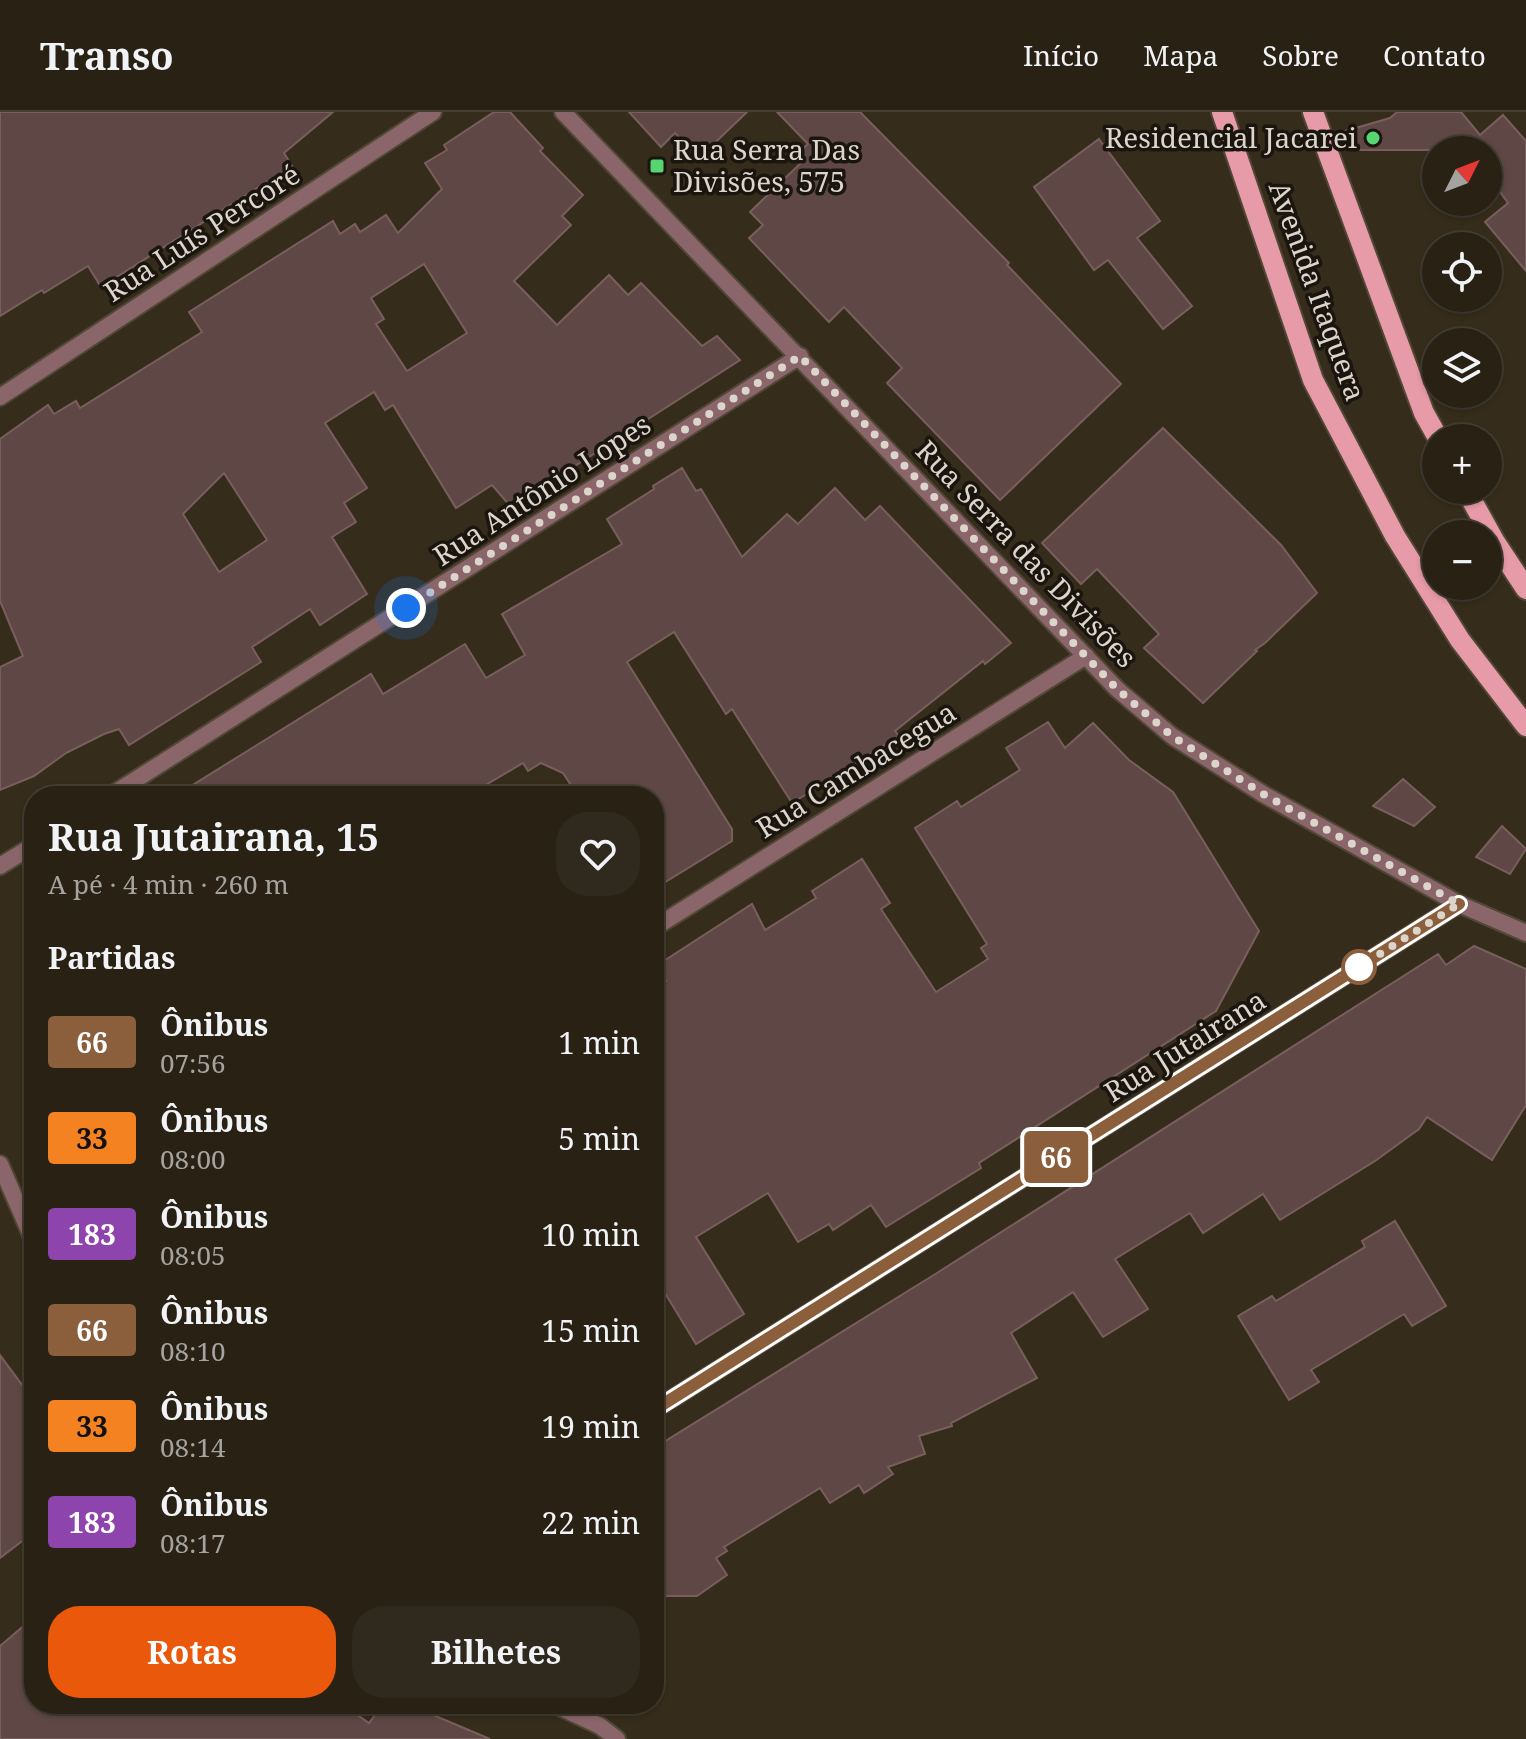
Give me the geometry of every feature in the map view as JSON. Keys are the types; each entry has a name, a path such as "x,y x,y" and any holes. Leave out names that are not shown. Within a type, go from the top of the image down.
{"main road":[{"name":"Avenida Itaquera","path":"1222,112 1313,380 1395,536 1460,640 1526,726"},
{"name":"Avenida Itaquera","path":"1313,112 1430,424"},
{"path":"1474,504 1526,589"}],"street":[{"name":"Rua Luís Percoré","path":"0,397 433,112"},
{"name":"Rua Serra das Divisões","path":"563,112 1117,689 1172,736 1263,794 1459,904 1526,933"},
{"name":"Rua Antônio Lopes","path":"126,786 800,356"},
{"name":"Rua Cambacegua","path":"664,922 1086,656"},
{"path":"0,866 24,851"},
{"name":"Rua Jutairana","path":"664,1404 1459,904"},
{"path":"0,1164 24,1219"},
{"path":"574,1714 600,1726 617,1739"}],"building":[{"path":"0,112 333,112 284,153 292,166 101,287 88,266 0,316"},
{"path":"494,112 510,112 543,148 540,151 583,195 562,216 571,225 514,281 557,325 609,275 628,295 641,283 702,346 717,336 740,360 511,507 492,485 456,508 393,405 385,410 374,392 325,423 367,488 344,503 356,522 332,537 367,594 320,625 310,609 252,647 261,662 129,745 119,729 104,734 66,753 34,776 0,790 0,667 23,656 0,601 0,439 48,405 54,414 76,401 80,408 202,332 189,312 333,221 340,234 355,224 360,232 386,215 398,233 442,189 425,163 447,150 444,145","holes":["424,264 467,333 407,371 376,324 384,319 371,298","224,473 267,540 219,572 183,514"]},
{"path":"629,112 747,112 699,158 675,133 661,147"},
{"path":"777,112 860,112 1009,263 1007,265 1121,384 1000,500 887,383 902,368 844,307 829,322 749,238 763,225 750,212 805,159 799,152 808,144"},
{"path":"1397,112 1461,112 1480,135 1503,115 1526,141 1526,271 1502,242 1502,232 1493,232 1485,222 1492,216 1502,216 1502,208 1508,203 1502,195 1502,136 1422,136 1422,150 1341,150 1335,134 1390,118"},
{"path":"1099,139 1160,221 1137,238 1192,306 1163,329 1108,260 1094,270 1034,187"},
{"path":"1163,428 1281,545 1317,593 1203,703 1144,648 1159,634 1097,569 1081,584 1042,543"},
{"path":"682,468 696,491 701,489 742,557 787,514 798,524 835,488 865,520 880,506 1011,643 985,664 983,661 895,731 899,736 856,763 858,768 836,782 833,778 792,803 732,709 726,714 674,632 627,662 732,829 732,841 664,883 664,786 571,786 563,773 541,763 528,771 523,763 484,786 191,786 371,674 383,694 465,644 486,678 525,655 502,614 622,544 607,519 654,489 653,486"},
{"path":"1048,722 1065,748 1093,723 1129,760 1173,792 1259,931 1216,1011 979,1163 981,1168 886,1227 871,1205 833,1230 829,1224 798,1242 768,1193 696,1237 744,1314 696,1344 664,1291 664,961 752,904 765,930 816,898 812,891 862,859 890,903 881,909 936,992 988,959 981,948 987,944 915,828 957,801 961,807 1020,770 1006,748"},
{"path":"1403,779 1435,807 1414,826 1373,806"},
{"path":"1502,826 1526,849 1510,874 1476,857"},
{"path":"1474,946 1526,969 1526,1105 1492,1160 1427,1117 1419,1129 1375,1161 1280,1220 1263,1194 1203,1233 1190,1213 1115,1259 1148,1309 1103,1337 1073,1292 1011,1333 1037,1378 951,1423 952,1426 919,1436 925,1454 888,1467 893,1474 864,1493 859,1485 830,1503 820,1488 724,1547 727,1551 716,1558 727,1575 697,1596 666,1596 664,1442 937,1273 1438,954 1446,965"},
{"path":"1395,1221 1446,1306 1412,1326 1404,1314 1311,1370 1319,1382 1289,1400 1238,1316 1272,1296 1276,1301 1365,1247 1362,1241"},
{"path":"0,1355 24,1387 24,1540 0,1558"},
{"path":"24,1626 24,1714 356,1714 369,1723 376,1714 431,1714 490,1739 0,1739 0,1646"}],"bus line":[{"name":"66","path":"664,1404 1459,904"}],"place":[{"name":"Residencial Jacarei","path":"1373,138"},
{"name":"Rua Serra Das Divisões, 575","path":"657,166"}],"route":[{"path":"406,608 800,356 1117,689 1172,736 1263,794 1459,904 1356,969 1359,967"}]}
